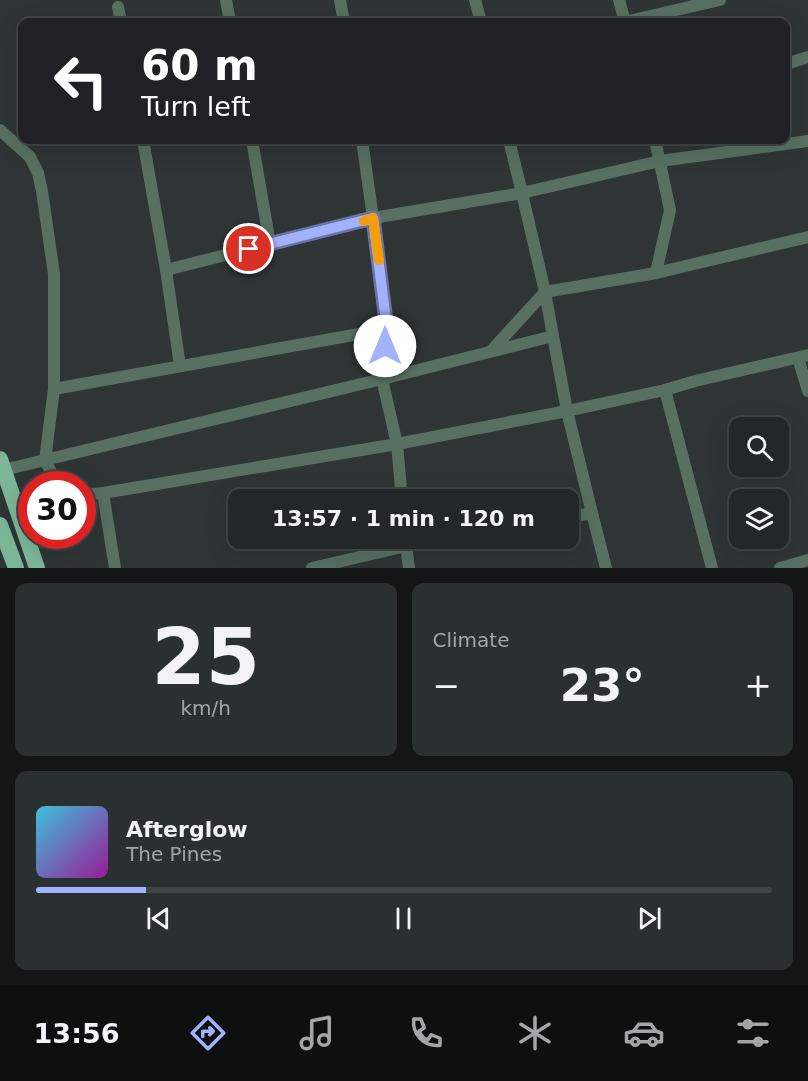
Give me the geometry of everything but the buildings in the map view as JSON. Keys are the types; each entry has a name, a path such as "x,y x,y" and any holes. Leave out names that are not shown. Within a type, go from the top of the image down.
{"highway":[{"path":"2,465 37,568"},
{"path":"0,525 16,568"}],"street":[{"path":"226,0 229,18"},
{"path":"340,0 343,18"},
{"path":"475,0 480,18"},
{"path":"619,0 624,18"},
{"path":"642,18 720,0"},
{"path":"118,7 120,18"},
{"path":"790,63 808,57"},
{"path":"0,130 30,157 38,173 42,191 54,274 54,389 45,460 50,471"},
{"path":"790,143 808,141"},
{"path":"144,144 180,366"},
{"path":"253,144 270,244"},
{"path":"363,144 387,329 382,379 397,444 401,489"},
{"path":"510,144 545,292 567,411 606,568"},
{"path":"656,144 670,210 656,273"},
{"path":"166,270 373,218 522,193 660,160 785,144"},
{"path":"491,351 545,292 656,273 808,237"},
{"path":"54,389 387,329"},
{"path":"2,465 45,460 553,336"},
{"path":"96,494 397,444 567,411 803,356 808,391"},
{"path":"665,390 712,568"},
{"path":"103,493 116,568"},
{"path":"579,515 592,513"},
{"path":"312,568 381,549"},
{"path":"407,549 409,568"},
{"path":"787,567 808,560"}],"slow traffic":[{"path":"364,221 373,218 379,260"}],"route":[{"path":"249,249 373,218 387,329 385,346"}]}
